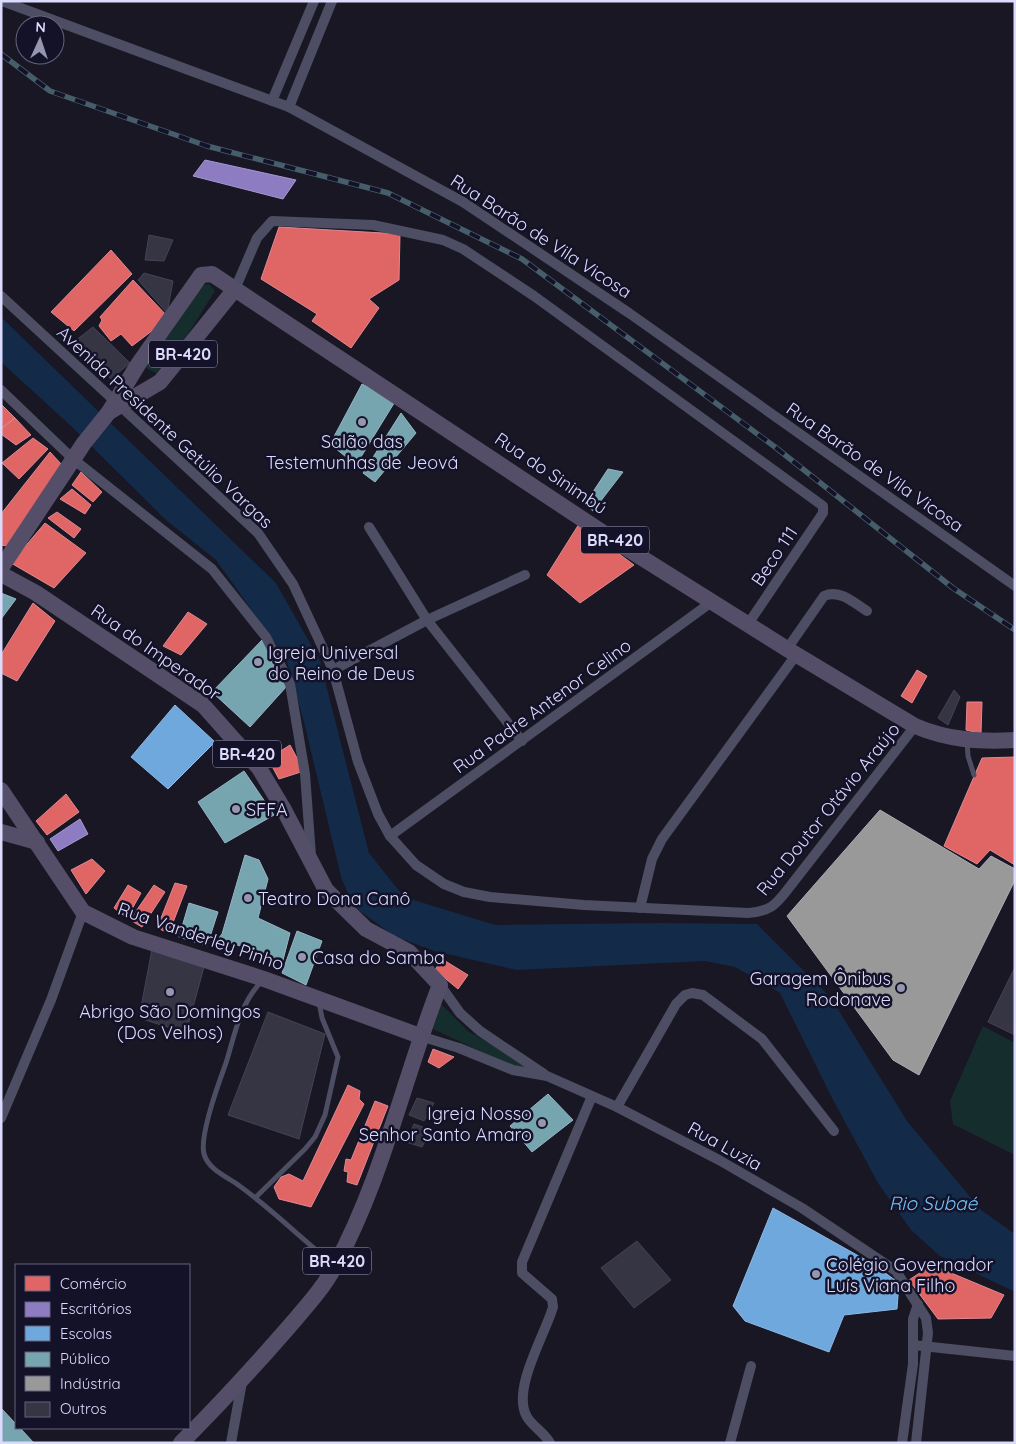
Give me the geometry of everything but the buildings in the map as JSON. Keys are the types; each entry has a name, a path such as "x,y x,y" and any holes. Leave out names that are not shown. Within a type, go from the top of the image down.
{"main road":[{"name":"BR-420","path":"1,568 84,443 113,409 139,363 201,275 212,274 235,289 160,382 113,409"},
{"name":"Rua do Sinimbú","path":"235,289 623,546 792,652 915,726 935,735 967,740 1015,740"},
{"path":"139,363 140,370 145,376 150,380 160,382"},
{"name":"Rua do Imperador","path":"1,574 36,593 203,705 259,768 284,808 326,890 353,919 366,929 409,952 440,985"},
{"path":"1,790 83,912"},
{"path":"1,832 37,842"},
{"name":"Rua Vanderley Pinho","path":"83,912 133,937 264,979 420,1036"},
{"name":"BR-420","path":"181,1443 242,1381 311,1301 335,1266 375,1176 420,1036 440,985"}],"street":[{"name":"Rua Barão de Vila Vicosa","path":"2,1 289,107 463,202 546,257 1015,586"},
{"path":"272,101 314,1"},
{"path":"289,107 332,1"},
{"name":"Beco 111","path":"235,289 257,238 272,220 373,225 443,240 463,249 534,296 823,506 823,513 748,624"},
{"name":"Avenida Presidente Getúlio Vargas","path":"1,296 113,409 258,533 293,584 333,670 366,788 390,836 416,865 429,875 464,892 490,897 584,905 748,913 765,912"},
{"path":"1,390 73,459 212,569 266,637 290,684 305,774 311,861"},
{"path":"369,527 428,620 522,741"},
{"path":"333,670 428,620 525,575"},
{"path":"640,908 652,859 662,839 792,652 824,596 832,593 840,594 867,611"},
{"name":"Rua Padre Antenor Celino","path":"390,836 713,601"},
{"name":"Rua Doutor Otávio Araújo","path":"765,912 777,903 915,726"},
{"path":"1,1118 50,1000 83,912"},
{"name":"Rua Luzia","path":"440,985 460,1013 480,1031 547,1076 617,1107 719,1160 802,1208 896,1271 926,1318 928,1346 916,1443"},
{"path":"617,1107 676,1004 684,995 692,993 703,995 714,1002 762,1039 834,1131"},
{"name":"Rua Luzia","path":"420,1036 459,1048 513,1070 547,1076"},
{"path":"550,1443 526,1416 523,1397 526,1379 553,1307 552,1299 522,1273 522,1262 592,1096"},
{"path":"902,1443 913,1345 913,1319 918,1304"},
{"path":"913,1345 1015,1356"},
{"path":"730,1443 751,1366"},
{"path":"231,1443 242,1381"}],"lane":[{"path":"967,740 968,756 974,775"},
{"path":"264,979 250,993 242,1009 212,1104 203,1143 204,1154 211,1166 256,1197 335,1266"},
{"path":"256,1197 305,1149 315,1136 325,1115 338,1057 322,1018 318,1000"}],"green space":[{"path":"209,284 215,291 186,337 156,373 142,366 204,285"},
{"path":"440,1003 468,1031 530,1067 521,1070 433,1029"},
{"path":"983,1026 1015,1043 1015,1155 953,1124 950,1101"}],"water":[{"name":"Rio Subaé","path":"1,317 276,583 320,661 369,853 404,897 495,925 757,924 831,998 907,1121 981,1210 1015,1234 1015,1292 940,1256 911,1230 878,1183 832,1098 780,993 735,967 705,961 517,970 434,951 394,936 353,906 341,877 304,722 286,658 216,560 166,520 71,426 1,362"}],"railway":[{"path":"1,54 50,91 207,146 388,193 522,259 775,447 953,588 1015,630"}],"place":[{"name":"Salão das Testemunhas de Jeová","path":"362,422"},
{"name":"Igreja Universal do Reino de Deus","path":"258,662"},
{"name":"SFFA","path":"236,809"},
{"name":"Teatro Dona Canô","path":"248,898"},
{"name":"Casa do Samba","path":"302,957"},
{"name":"Garagem Ônibus Rodonave","path":"901,988"},
{"name":"Abrigo São Domingos (Dos Velhos)","path":"170,992"},
{"name":"Igreja Nosso Senhor Santo Amaro","path":"542,1123"},
{"name":"Colégio Governador Luís Viana Filho","path":"816,1274"}]}
